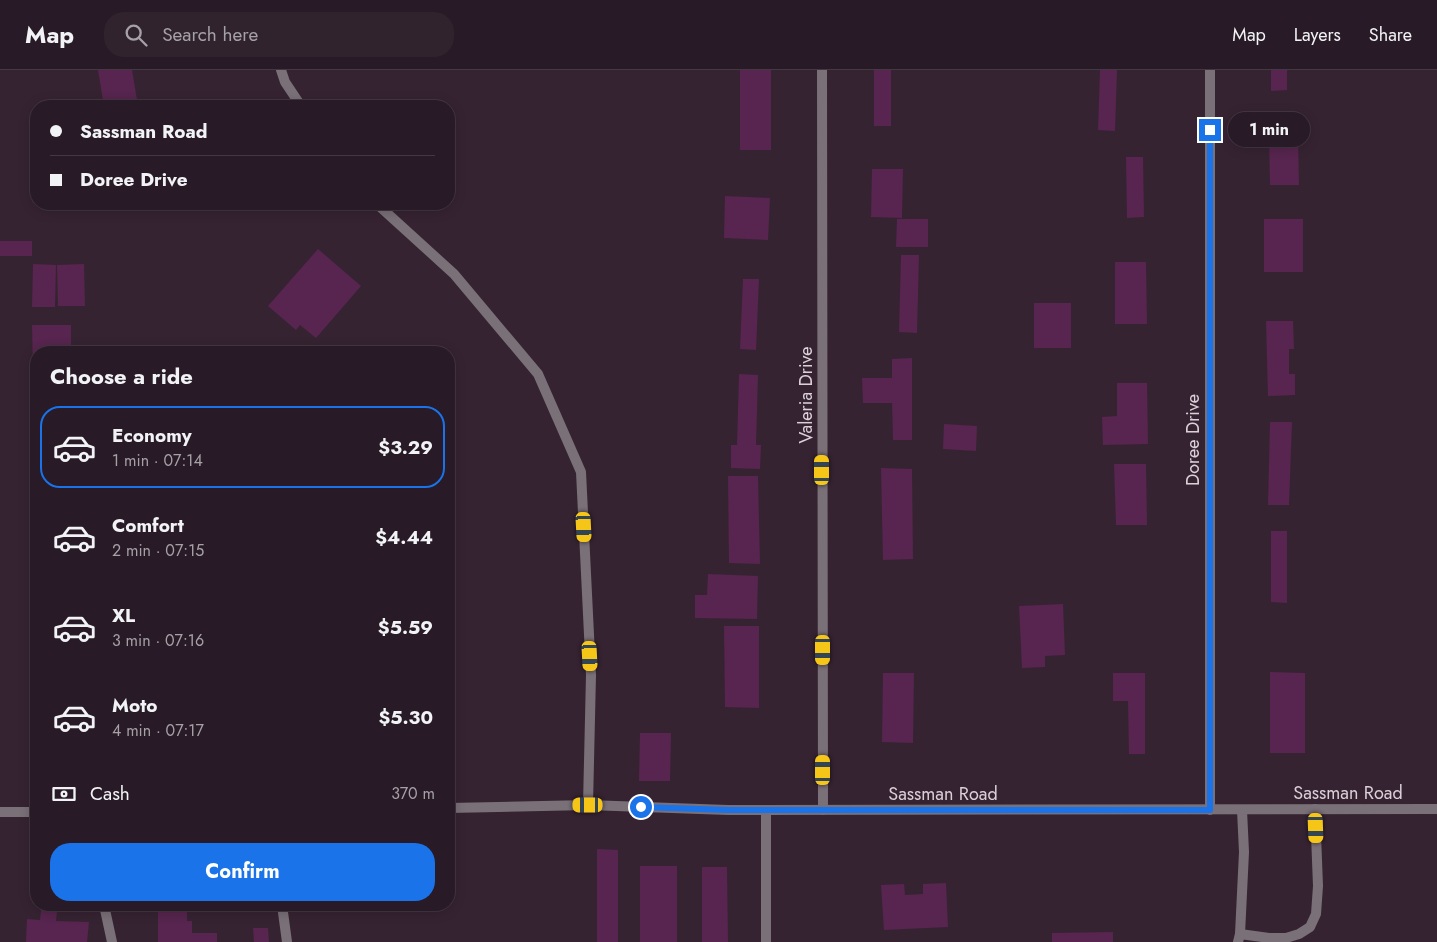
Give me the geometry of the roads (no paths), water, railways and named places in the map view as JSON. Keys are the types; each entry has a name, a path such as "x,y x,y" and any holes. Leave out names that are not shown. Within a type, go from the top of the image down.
{"street":[{"path":"281,70 285,82 297,100"},
{"name":"Valeria Drive","path":"822,70 823,810"},
{"name":"Doree Drive","path":"1210,70 1210,810"},
{"path":"384,210 454,274 538,374 581,472 592,674 588,805"},
{"name":"Sassman Road","path":"455,808 588,805 766,810 1437,809"},
{"path":"1242,810 1244,852 1239,938 1286,938 1299,934 1310,927 1316,914 1318,886 1315,809"},
{"path":"766,810 766,942"},
{"path":"0,812 30,812"},
{"path":"105,911 112,942"},
{"path":"282,911 287,942"}]}
